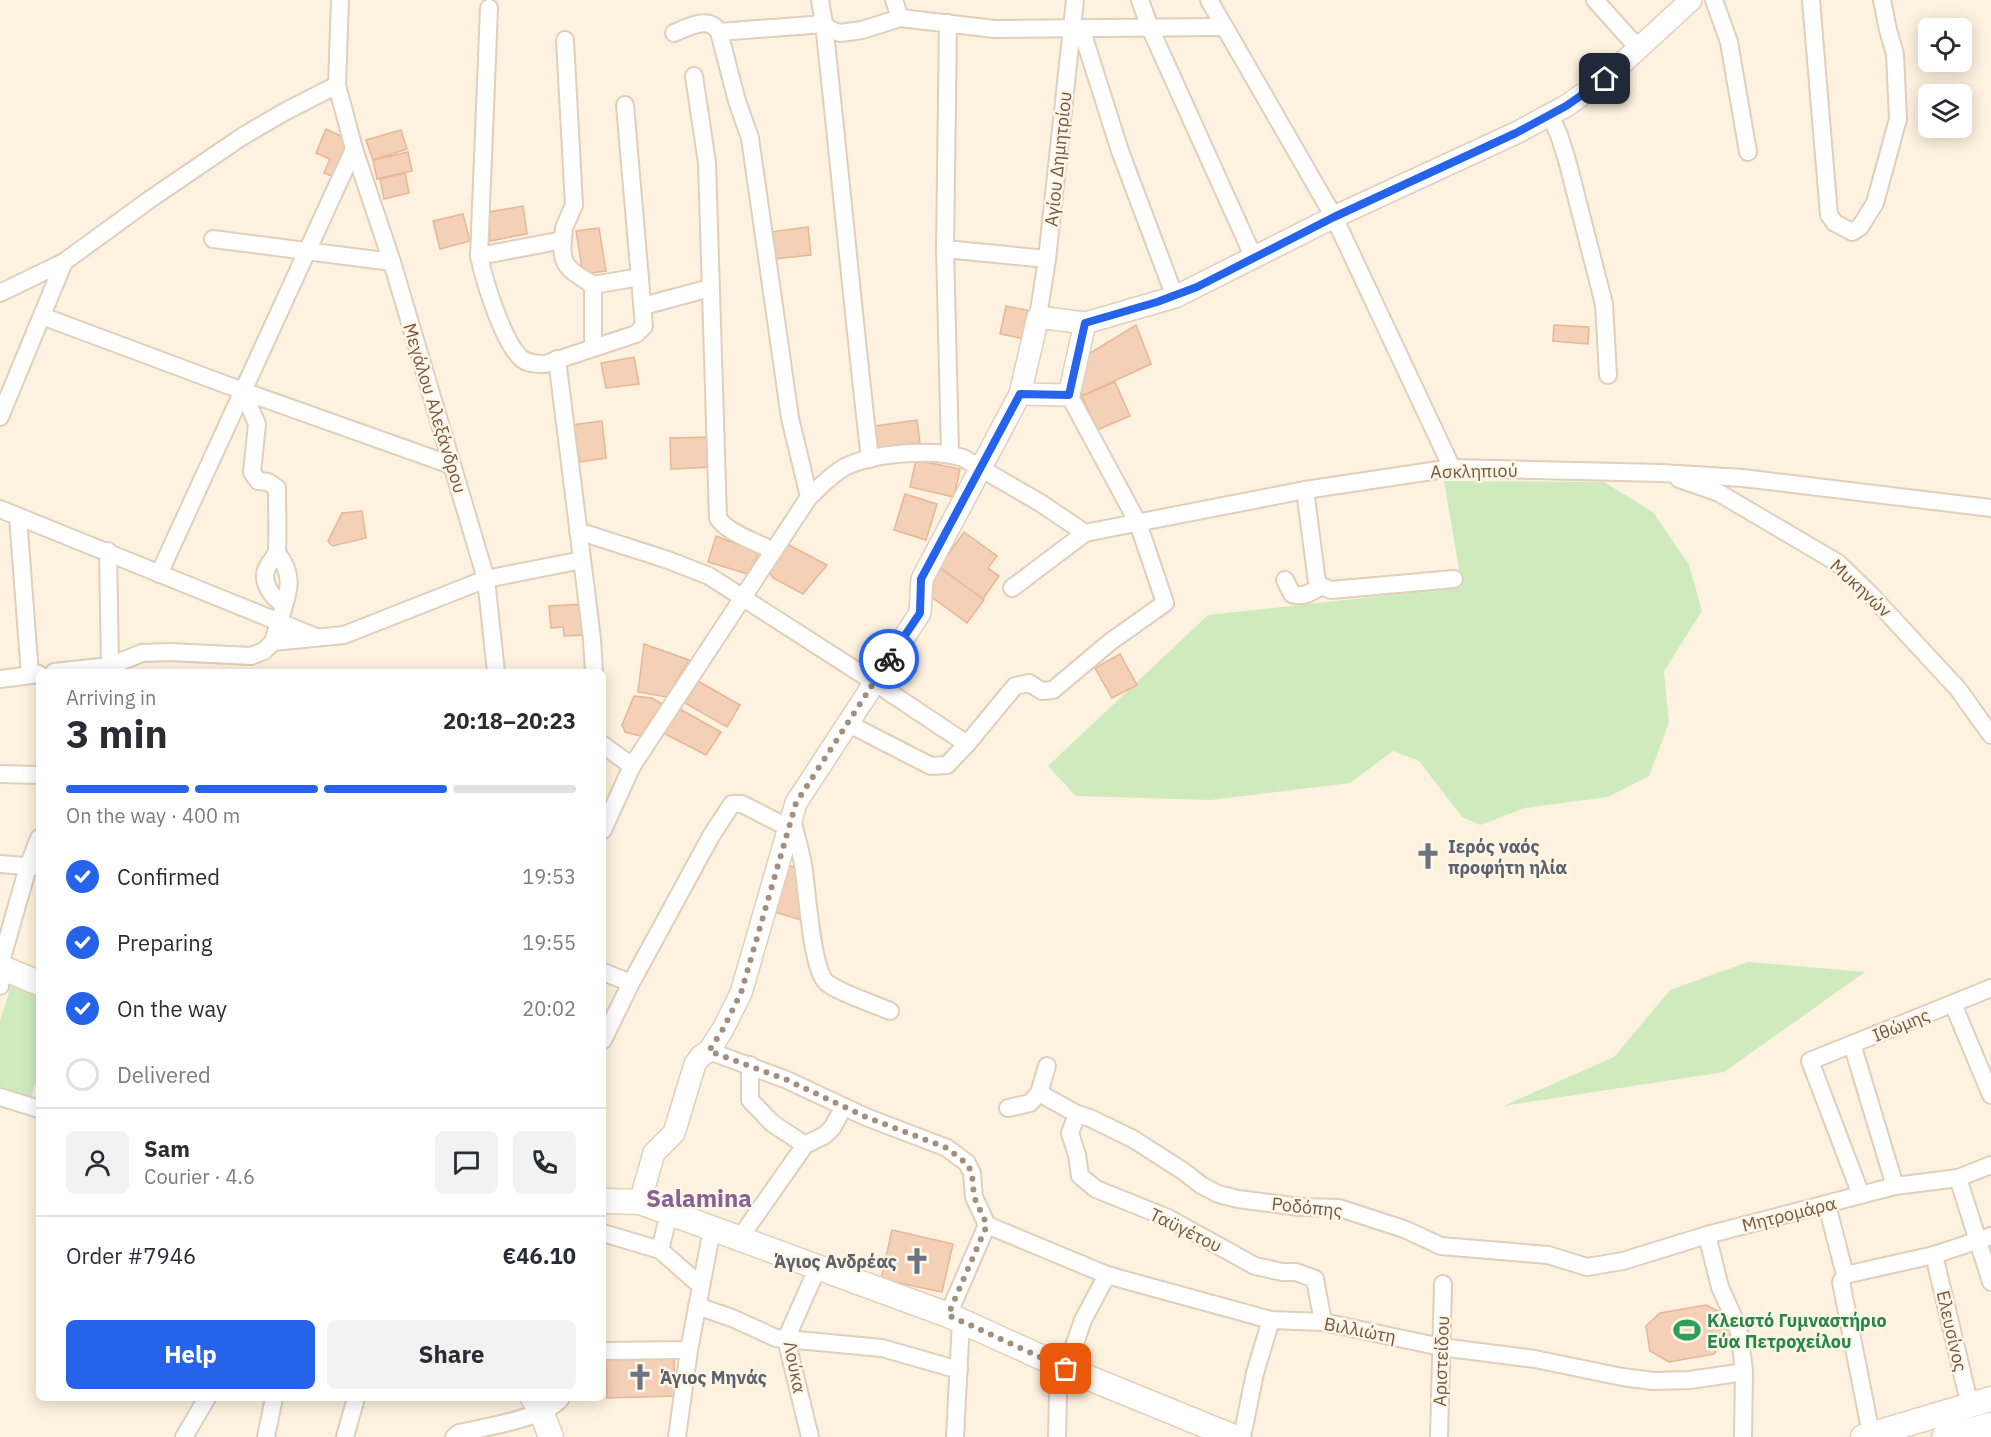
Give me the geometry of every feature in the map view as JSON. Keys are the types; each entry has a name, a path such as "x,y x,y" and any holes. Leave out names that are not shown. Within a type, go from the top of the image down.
{"main road":[{"path":"0,968 36,982"},
{"path":"606,1201 640,1202 955,1318 1066,1369 1234,1437"},
{"path":"1867,1436 1980,1403"},
{"path":"537,1404 551,1437"},
{"path":"1944,1437 1991,1425"}],"street":[{"path":"820,0 840,173 854,330 870,459"},
{"path":"894,0 900,18"},
{"name":"Αγίου Δημητρίου","path":"1038,317 1076,28 1075,0"},
{"path":"1140,0 1150,28 1254,258"},
{"path":"1209,0 1334,217 1452,468"},
{"path":"1595,0 1639,49"},
{"path":"640,1202 654,1153 674,1133 695,1065 709,1051 741,993 796,803 920,613 921,579 1020,394 1038,317 1085,323 1175,297 1334,217 1516,133 1550,115 1605,79 1691,0"},
{"path":"1714,0 1729,42 1748,152"},
{"path":"1812,0 1829,215 1835,223 1852,231 1860,227 1875,203 1898,119 1895,54 1882,0"},
{"name":"Μεγάλου Αλεξάνδρου","path":"343,2 337,85 354,149 392,262 486,579 496,669"},
{"path":"489,8 478,256 501,324 519,356 533,364 544,364 640,332 644,326 625,105"},
{"path":"719,32 824,24 840,33 862,30 900,18 995,29 1224,27"},
{"path":"674,33 693,25 710,23 717,28 737,101 750,138 790,418 809,496"},
{"path":"948,23 945,249 950,453"},
{"path":"1076,28 1175,297"},
{"path":"565,40 574,205 564,228 562,249 564,261 568,267 593,285 640,277"},
{"path":"694,76 707,162 718,518 721,524 774,551"},
{"path":"0,293 64,261 243,136 337,85"},
{"path":"1550,115 1567,160 1605,304 1608,375"},
{"path":"159,574 354,149"},
{"path":"213,239 392,262"},
{"path":"478,256 563,240"},
{"path":"945,249 1047,259"},
{"path":"0,417 64,261"},
{"path":"593,285 593,347"},
{"path":"643,306 710,288"},
{"path":"42,316 451,465"},
{"path":"847,723 931,766 947,765 968,744 1016,686 1029,683 1042,692 1053,690 1110,642 1165,603 1138,523 1069,395 1085,323"},
{"path":"557,359 594,669"},
{"path":"108,551 109,669 141,653 251,656 264,651 273,642 290,587 283,561 276,554 276,488 268,482 258,481 252,472 257,424 243,391"},
{"path":"1020,394 1069,395"},
{"path":"606,823 632,766 809,496 846,466 870,459 911,453 950,453 980,467 1085,533 1012,588"},
{"name":"Ασκληπιού","path":"1085,533 1305,490 1452,468 1661,473 1743,478 1991,508"},
{"name":"Μυκηνών","path":"1661,473 1719,494 1838,563 1958,689 1991,735"},
{"path":"1305,490 1317,582 1321,586 1331,590 1454,579"},
{"path":"0,509 108,551 159,574 281,614 321,638"},
{"path":"0,679 34,674 18,517"},
{"path":"578,531 709,576 968,744"},
{"path":"273,642 344,635 486,579 582,560"},
{"path":"1286,580 1292,594 1298,596 1308,594 1321,586"},
{"path":"606,747 632,766"},
{"path":"0,774 36,775"},
{"path":"606,1034 711,836 732,804 742,804 790,823"},
{"path":"790,823 803,864 812,940 820,971 826,982 890,1011"},
{"path":"0,864 34,867 0,968 0,986"},
{"path":"606,973 631,983"},
{"name":"Ιθώμης","path":"1861,1195 1810,1061 1991,988"},
{"path":"1953,1004 1991,1095"},
{"path":"1852,1044 1895,1186"},
{"path":"709,1051 750,1065 844,1107 947,1148 967,1164 972,1173 974,1197 987,1225 955,1318 959,1370 955,1437"},
{"path":"750,1065 750,1100 772,1123 805,1145"},
{"path":"1008,1108 1030,1103 1039,1093 1047,1066"},
{"name":"Ροδόπης","path":"1039,1093 1077,1114 1133,1139 1218,1194 1278,1204 1339,1208 1404,1229 1441,1246 1548,1255 1587,1267"},
{"path":"0,1097 36,1106"},
{"path":"739,1239 805,1145 825,1135 832,1128 844,1107"},
{"name":"Ταϋγέτου","path":"1077,1114 1070,1133 1077,1155 1080,1176 1088,1183 1096,1189 1168,1218 1256,1266 1282,1272 1296,1272 1315,1279 1323,1322"},
{"name":"Μητρομάρα","path":"1587,1267 1623,1261 1707,1235 1895,1186 1958,1178 1991,1165"},
{"path":"1958,1178 1985,1238 1991,1282"},
{"path":"1827,1205 1845,1275 1841,1282 1867,1436"},
{"path":"660,1250 669,1213"},
{"name":"Βιλλιώτη","path":"987,1225 1107,1275 1271,1320 1323,1322 1441,1347 1535,1359 1653,1381 1690,1380 1744,1372"},
{"path":"677,1437 689,1350 712,1229"},
{"path":"606,1234 660,1250 702,1286"},
{"path":"1707,1235 1720,1287 1737,1325 1744,1372 1743,1437"},
{"path":"1845,1275 1934,1255 1985,1238"},
{"name":"Ελευσίνος","path":"1934,1255 1980,1403"},
{"name":"Λούκα","path":"810,1437 786,1339 818,1267"},
{"path":"1057,1437 1058,1393 1083,1320 1107,1275"},
{"name":"Αριστείδου","path":"1439,1437 1443,1284"},
{"path":"697,1306 732,1318 776,1338 882,1348 959,1370"},
{"path":"1242,1437 1255,1373 1271,1320"},
{"path":"606,1351 689,1350"},
{"path":"184,1437 205,1401"},
{"path":"266,1437 273,1401"},
{"path":"345,1437 355,1401"},
{"path":"454,1437 459,1433 526,1418 537,1404 557,1404 559,1401"}],"green space":[{"path":"1444,481 1604,482 1653,512 1689,565 1702,611 1664,671 1669,723 1649,776 1608,797 1525,808 1480,825 1462,817 1419,761 1393,751 1350,783 1211,800 1076,796 1048,766 1208,615 1462,587"},
{"path":"1748,962 1865,972 1724,1072 1503,1106 1614,1057 1670,990"},
{"path":"11,985 36,995 36,1083 30,1100 0,1088 0,1022"}],"building":[{"path":"326,129 351,141 335,177 324,173 330,159 316,153"},
{"path":"401,130 407,149 373,160 366,140"},
{"path":"408,152 412,171 377,179 373,160"},
{"path":"405,173 409,193 384,199 380,179"},
{"path":"523,206 527,234 490,241 489,212"},
{"path":"463,214 470,241 440,249 433,221"},
{"path":"808,227 811,255 774,259 771,232"},
{"path":"599,228 606,271 583,274 576,231"},
{"path":"1006,306 1031,311 1025,339 1000,334"},
{"path":"1136,325 1151,364 1082,396 1078,386 1087,355"},
{"path":"1554,325 1589,327 1588,344 1553,341"},
{"path":"634,357 639,384 606,388 601,363"},
{"path":"1115,382 1130,416 1097,430 1082,396"},
{"path":"917,420 920,443 878,449 875,426"},
{"path":"602,421 606,458 580,462 572,425"},
{"path":"714,437 715,467 671,469 670,438"},
{"path":"916,460 960,469 954,497 910,487"},
{"path":"905,494 937,504 926,540 894,530"},
{"path":"362,511 366,538 332,546 328,541 342,513"},
{"path":"964,532 997,556 988,568 999,576 983,599 939,567"},
{"path":"716,536 759,553 748,574 708,562"},
{"path":"787,544 827,565 803,594 773,578 769,571"},
{"path":"939,567 984,600 967,623 922,590"},
{"path":"584,604 586,635 564,636 563,627 551,628 549,606"},
{"path":"644,644 689,660 667,697 638,692"},
{"path":"1120,654 1137,685 1112,698 1095,668"},
{"path":"698,681 740,705 727,727 685,703"},
{"path":"634,696 652,698 662,704 640,736 625,732 622,725"},
{"path":"678,708 721,732 706,755 661,732"},
{"path":"783,864 799,868 805,921 767,910"},
{"name":"Άγιος Ανδρέας","path":"892,1230 953,1244 942,1292 881,1279"},
{"name":"Κλειστό Γυμναστήριο Εύα Πετροχείλου","path":"1706,1305 1722,1313 1728,1335 1714,1354 1669,1362 1650,1351 1646,1326 1660,1313"},
{"name":"Άγιος Μηνάς","path":"674,1356 675,1396 607,1398 606,1358"}],"way so far":[{"path":"889,659 796,803 741,993 709,1051 787,1080 866,1117 947,1148 967,1164 972,1173 974,1197 987,1225 948,1315 1066,1369"}],"place":[{"name":"Ιερός ναός προφήτη ηλία","path":"1428,856"},
{"name":"Άγιος Ανδρέας","path":"917,1261"},
{"name":"Κλειστό Γυμναστήριο Εύα Πετροχείλου","path":"1687,1330"},
{"name":"Άγιος Μηνάς","path":"640,1377"}],"district":[{"name":"Salamina","path":"699,1198"}],"route":[{"path":"889,659 920,613 921,579 1020,394 1069,395 1085,323 1175,297 1197,287 1334,217 1516,133 1566,106 1605,79"}]}
